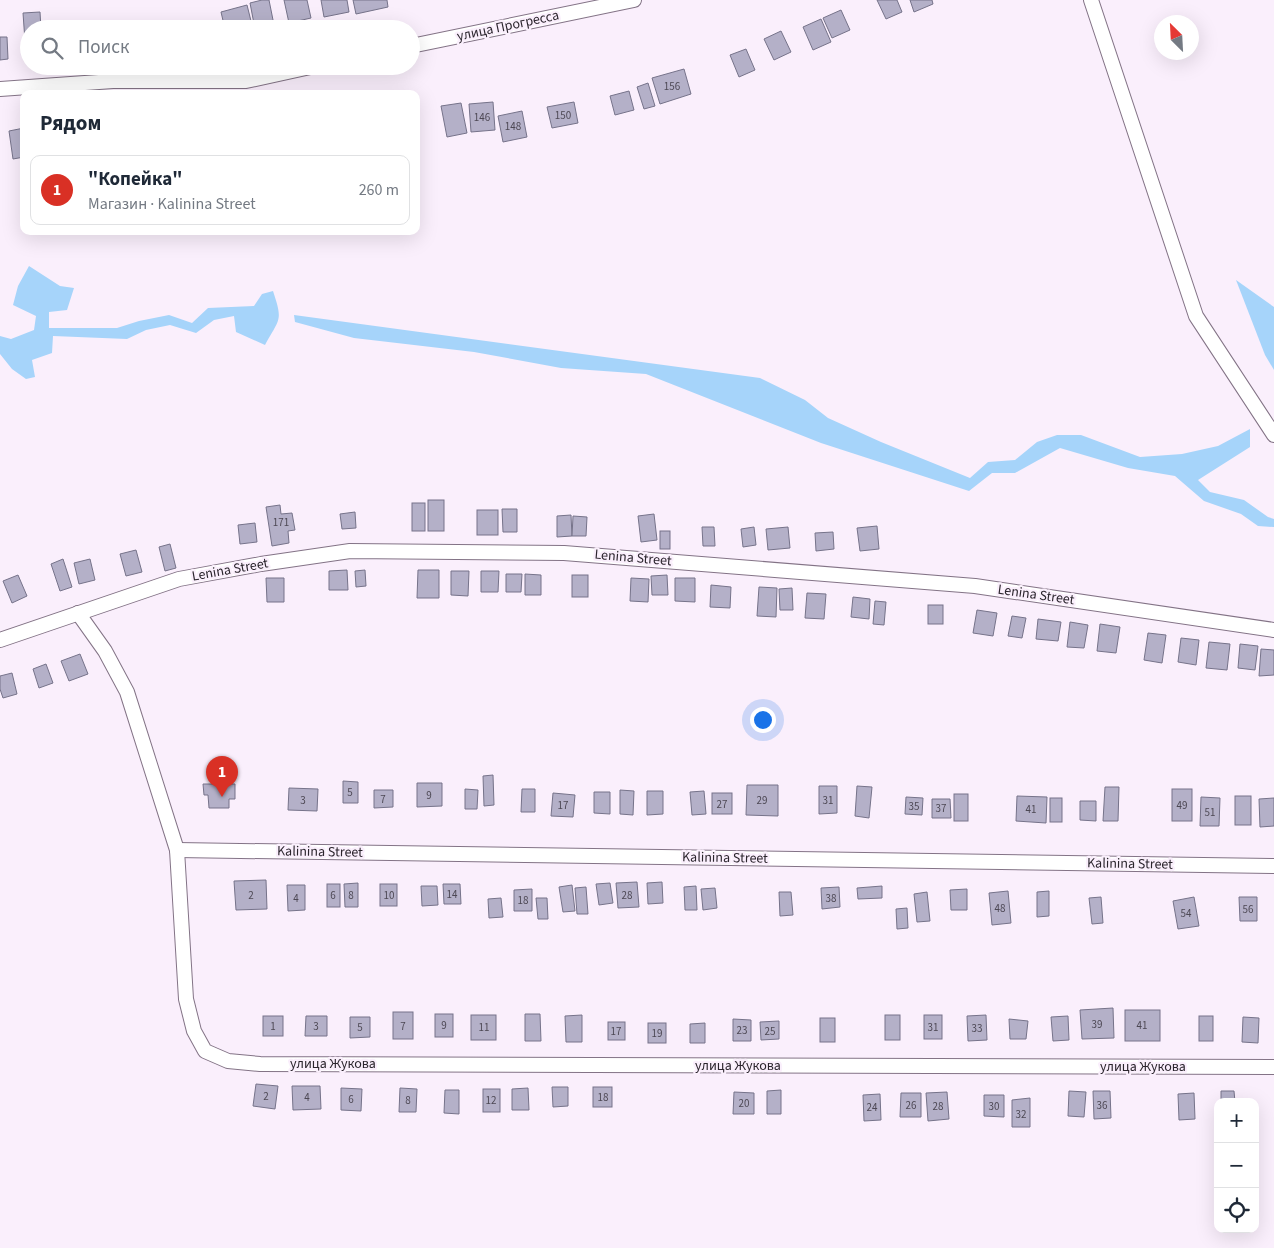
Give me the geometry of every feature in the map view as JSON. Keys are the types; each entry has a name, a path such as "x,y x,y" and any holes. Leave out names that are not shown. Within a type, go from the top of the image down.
{"street":[{"name":"улица Прогресса","path":"420,44 634,0"},
{"path":"1091,0 1196,316 1274,435"},
{"path":"0,89 112,81 246,81 274,75"},
{"name":"Lenina Street","path":"0,640 179,579 261,564 350,551 564,553 975,586 1274,630"},
{"path":"78,613 105,651 127,692 177,850"},
{"name":"Kalinina Street","path":"177,850 1274,866"},
{"name":"улица Жукова","path":"177,850 186,999 194,1031 205,1051 228,1061 260,1064 1274,1067"}],"water":[{"path":"29,266 60,286 74,288 67,310 49,312 49,328 117,328 169,315 192,323 208,308 254,306 262,294 273,291 279,314 277,324 265,345 236,332 234,316 214,320 196,333 170,325 146,330 127,339 53,336 52,353 32,360 35,377 26,379 12,369 0,354 0,336 11,339 34,330 36,316 13,305 18,286"},
{"path":"1236,280 1274,307 1274,370 1265,355"},
{"path":"294,315 760,378 805,400 828,418 970,478 988,462 1015,460 1037,442 1057,435 1081,435 1140,457 1182,454 1218,446 1250,429 1250,447 1198,480 1210,492 1244,500 1268,517 1274,519 1274,527 1258,526 1241,514 1204,501 1175,476 1128,468 1060,448 1015,473 992,473 969,491 821,443 646,374 561,368 474,352 354,338 295,322"}],"building":[{"path":"269,0 273,20 253,20 250,3"},
{"path":"284,0 307,0 311,18 288,20"},
{"path":"321,0 347,0 349,12 324,17"},
{"path":"353,0 387,0 388,7 356,14"},
{"path":"877,0 897,0 902,12 886,19"},
{"path":"910,0 932,0 933,4 914,12"},
{"path":"247,5 251,20 223,20 221,12"},
{"path":"841,10 850,30 832,38 823,18"},
{"path":"40,12 40,20 24,20 23,13"},
{"path":"821,19 831,42 813,50 803,27"},
{"path":"781,31 791,52 774,60 764,39"},
{"path":"0,37 7,37 8,59 0,60"},
{"path":"746,49 755,70 739,77 730,55"},
{"path":"684,69 691,94 660,104 652,78"},
{"path":"648,83 655,106 644,109 637,87"},
{"path":"629,91 634,110 615,115 610,96"},
{"path":"493,102 495,130 471,132 469,104"},
{"path":"574,102 578,123 552,128 547,107"},
{"path":"461,103 467,133 447,137 441,106"},
{"path":"522,111 527,137 503,142 498,116"},
{"path":"20,129 20,158 13,159 9,131"},
{"path":"428,500 444,500 444,531 428,531"},
{"path":"412,503 425,503 425,531 412,531"},
{"path":"280,505 281,514 292,513 295,530 288,531 289,543 272,546 266,507"},
{"path":"502,509 517,509 517,532 503,532"},
{"path":"477,510 498,510 498,535 477,535"},
{"path":"355,512 356,528 342,529 340,514"},
{"path":"654,514 657,540 641,542 638,516"},
{"path":"571,515 572,536 557,537 557,516"},
{"path":"573,516 587,517 586,536 572,536"},
{"path":"255,523 257,542 240,544 238,525"},
{"path":"877,526 879,549 860,551 857,528"},
{"path":"702,527 714,527 715,546 703,546"},
{"path":"754,527 756,545 743,547 741,529"},
{"path":"788,527 790,548 768,550 766,529"},
{"path":"660,531 670,531 670,549 660,549"},
{"path":"833,532 834,549 816,551 815,533"},
{"path":"170,544 176,568 165,571 159,547"},
{"path":"136,550 142,572 126,576 120,554"},
{"path":"63,559 72,587 60,591 51,564"},
{"path":"90,559 95,580 79,584 74,563"},
{"path":"347,570 348,590 329,590 329,571"},
{"path":"365,570 366,586 356,587 355,571"},
{"path":"418,570 439,570 439,598 417,598"},
{"path":"451,571 469,571 468,596 451,595"},
{"path":"481,571 499,571 498,592 481,592"},
{"path":"506,574 522,574 521,592 506,592"},
{"path":"525,574 541,575 541,595 525,595"},
{"path":"18,575 27,596 12,603 3,581"},
{"path":"572,575 588,575 588,597 572,597"},
{"path":"667,575 668,595 652,595 651,576"},
{"path":"266,578 284,578 284,602 267,602"},
{"path":"631,578 649,579 648,602 630,601"},
{"path":"675,578 695,578 695,602 675,601"},
{"path":"711,585 731,587 730,608 710,607"},
{"path":"759,587 777,588 776,617 757,616"},
{"path":"792,588 793,610 780,610 779,589"},
{"path":"807,593 826,594 824,619 805,618"},
{"path":"853,597 870,599 869,619 851,617"},
{"path":"875,601 886,602 884,625 873,624"},
{"path":"928,605 943,605 943,624 928,624"},
{"path":"977,610 997,613 993,636 973,633"},
{"path":"1012,616 1026,618 1022,638 1008,636"},
{"path":"1038,619 1061,622 1058,641 1036,639"},
{"path":"1070,622 1088,625 1084,648 1067,647"},
{"path":"1100,624 1120,627 1116,653 1097,651"},
{"path":"1148,633 1166,635 1162,663 1144,660"},
{"path":"1181,638 1199,640 1196,665 1178,662"},
{"path":"1209,642 1230,644 1227,670 1206,668"},
{"path":"1240,644 1258,646 1255,670 1238,668"},
{"path":"1261,649 1274,650 1274,675 1259,676"},
{"path":"80,654 88,674 69,681 61,661"},
{"path":"46,664 53,683 39,688 33,669"},
{"path":"12,673 17,694 3,698 0,689 0,676"},
{"path":"493,775 494,805 484,806 483,776"},
{"path":"343,781 358,782 358,803 343,803"},
{"path":"417,783 442,783 442,806 417,807"},
{"path":"203,784 235,784 235,799 229,799 229,808 209,808 208,795 204,795"},
{"path":"747,785 778,785 778,816 746,815"},
{"path":"819,786 837,786 837,813 819,814"},
{"path":"857,786 872,787 869,818 855,816"},
{"path":"1105,787 1119,787 1118,821 1103,821"},
{"path":"289,788 318,789 317,811 288,810"},
{"path":"465,789 478,790 477,809 465,809"},
{"path":"522,789 535,789 535,812 521,812"},
{"path":"1172,789 1192,789 1192,821 1172,821"},
{"path":"374,790 393,790 393,807 374,808"},
{"path":"620,790 634,791 633,815 620,814"},
{"path":"647,791 663,791 663,814 647,815"},
{"path":"704,791 706,814 692,815 690,792"},
{"path":"594,792 610,792 610,814 594,813"},
{"path":"553,793 575,795 573,817 551,816"},
{"path":"712,793 732,793 732,814 712,814"},
{"path":"954,794 968,794 968,821 954,821"},
{"path":"1017,796 1047,797 1046,823 1016,821"},
{"path":"1235,796 1251,796 1251,825 1235,825"},
{"path":"906,797 923,798 922,815 905,814"},
{"path":"1201,797 1220,798 1219,826 1200,826"},
{"path":"1050,798 1062,798 1062,822 1050,822"},
{"path":"1274,798 1274,826 1260,827 1259,799"},
{"path":"932,799 950,799 951,818 932,818"},
{"path":"1080,801 1096,801 1096,821 1080,820"},
{"path":"266,880 267,909 236,910 234,881"},
{"path":"637,882 639,907 618,908 616,883"},
{"path":"662,882 663,903 648,904 647,883"},
{"path":"358,883 358,907 345,907 344,884"},
{"path":"610,883 613,903 599,905 596,884"},
{"path":"327,884 340,884 340,907 327,907"},
{"path":"380,884 397,884 397,906 380,906"},
{"path":"443,884 460,884 461,904 444,904"},
{"path":"287,885 305,885 305,910 288,911"},
{"path":"572,885 575,911 563,912 559,887"},
{"path":"421,886 437,886 438,905 422,906"},
{"path":"696,886 697,910 685,910 684,887"},
{"path":"882,886 882,898 858,899 857,888"},
{"path":"586,887 588,914 577,914 575,888"},
{"path":"839,887 840,907 822,909 821,888"},
{"path":"715,888 717,908 703,910 701,889"},
{"path":"532,889 532,911 514,911 514,890"},
{"path":"967,889 967,910 951,910 950,890"},
{"path":"1008,891 1011,923 992,925 989,893"},
{"path":"1049,891 1049,916 1037,917 1037,892"},
{"path":"779,892 791,892 793,915 780,916"},
{"path":"927,892 930,921 917,922 914,894"},
{"path":"1101,897 1103,923 1092,924 1089,898"},
{"path":"1194,897 1199,926 1178,929 1173,901"},
{"path":"1239,897 1257,897 1257,921 1240,921"},
{"path":"501,898 503,917 489,918 488,899"},
{"path":"536,898 547,898 548,919 538,919"},
{"path":"907,908 908,928 897,929 896,909"},
{"path":"1113,1008 1114,1038 1082,1039 1080,1010"},
{"path":"1125,1010 1160,1010 1160,1041 1125,1041"},
{"path":"393,1012 413,1012 413,1039 393,1039"},
{"path":"435,1014 453,1014 453,1037 435,1037"},
{"path":"525,1014 540,1014 541,1041 525,1041"},
{"path":"471,1015 496,1015 496,1040 471,1040"},
{"path":"582,1015 582,1042 566,1042 565,1016"},
{"path":"885,1015 900,1015 900,1040 885,1040"},
{"path":"924,1015 942,1015 942,1039 924,1039"},
{"path":"986,1015 987,1040 968,1041 967,1016"},
{"path":"263,1016 283,1016 283,1036 263,1036"},
{"path":"306,1016 327,1016 327,1036 305,1036"},
{"path":"1068,1016 1069,1040 1053,1041 1051,1017"},
{"path":"1199,1016 1213,1016 1213,1041 1199,1041"},
{"path":"350,1017 370,1017 370,1037 350,1038"},
{"path":"1243,1017 1259,1018 1258,1043 1242,1042"},
{"path":"820,1018 835,1018 835,1042 820,1042"},
{"path":"733,1019 751,1020 751,1041 733,1041"},
{"path":"1009,1019 1028,1021 1026,1039 1010,1039"},
{"path":"779,1021 779,1039 761,1040 760,1022"},
{"path":"608,1022 625,1022 625,1040 608,1040"},
{"path":"648,1023 666,1023 666,1043 648,1043"},
{"path":"705,1023 705,1043 690,1043 690,1024"},
{"path":"256,1084 278,1086 275,1109 253,1106"},
{"path":"292,1086 320,1086 321,1109 293,1110"},
{"path":"552,1087 568,1087 568,1106 553,1107"},
{"path":"593,1087 612,1087 612,1107 593,1107"},
{"path":"341,1088 362,1089 361,1111 341,1110"},
{"path":"400,1088 417,1089 416,1112 399,1112"},
{"path":"528,1088 529,1110 512,1110 512,1089"},
{"path":"483,1089 500,1089 500,1112 483,1112"},
{"path":"445,1090 459,1090 459,1114 444,1113"},
{"path":"781,1090 781,1114 767,1114 767,1091"},
{"path":"1069,1091 1086,1092 1084,1117 1068,1116"},
{"path":"1093,1091 1110,1091 1111,1118 1094,1119"},
{"path":"1221,1091 1234,1091 1235,1098 1221,1098"},
{"path":"734,1092 754,1093 754,1114 733,1114"},
{"path":"947,1092 949,1119 928,1121 926,1093"},
{"path":"901,1093 921,1093 921,1117 900,1117"},
{"path":"1194,1093 1195,1119 1179,1120 1178,1094"},
{"path":"880,1094 881,1120 864,1121 863,1095"},
{"path":"984,1095 1004,1095 1004,1117 984,1116"},
{"path":"1030,1098 1030,1127 1012,1127 1012,1100"}],"place":[{"name":"\"Копейка\"","path":"222,797"}]}
